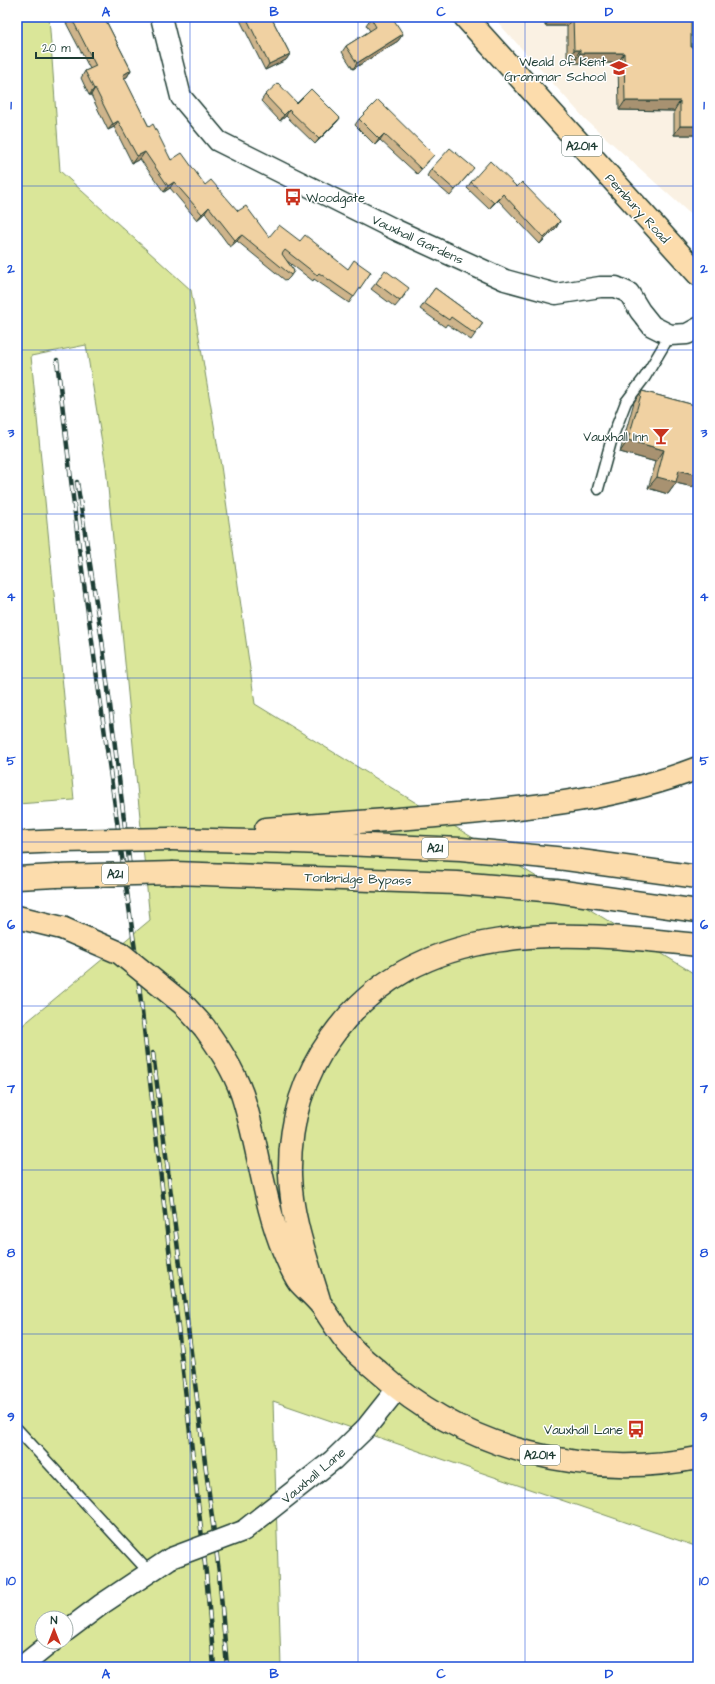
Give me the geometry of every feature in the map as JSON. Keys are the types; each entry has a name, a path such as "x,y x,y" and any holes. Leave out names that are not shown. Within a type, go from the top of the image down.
{"main road":[{"name":"Pembury Road","path":"465,17 698,274"},
{"path":"176,838 254,830 515,809 600,796 647,785 698,768"},
{"name":"A21","path":"17,843 176,838 461,849 566,859 698,876"},
{"name":"Tonbridge Bypass","path":"17,878 174,873 458,883 556,891 698,911"},
{"path":"17,917 62,928 120,953 183,1004 204,1027 222,1054 241,1093 250,1122 274,1224 284,1252 297,1280 321,1306 334,1327 353,1350 397,1389"},
{"path":"321,1306 294,1211 290,1176 291,1144 296,1109 308,1078 325,1047 346,1018 361,1002 406,971 435,957 480,943 515,938 564,935 619,937 698,945"},
{"name":"A2014","path":"397,1389 465,1431 503,1446 547,1457 592,1465 640,1466 698,1458"}],"street":[{"name":"Vauxhall Gardens","path":"161,17 181,97 218,140 396,230 505,280 556,294 600,287 616,287 629,293 640,312 652,326 670,335"},
{"path":"670,335 687,334 698,328"},
{"name":"Vauxhall Lane","path":"74,1625 102,1604 171,1558 243,1531 333,1460 366,1428 397,1389"},
{"path":"21,1667 42,1650"}],"lane":[{"path":"598,489 612,438 626,402 644,377 670,335"},
{"path":"17,1429 149,1572"}],"shaded area":[{"name":"Weald of Kent Grammar School","path":"493,17 698,17 698,221 585,119"}],"green space":[{"path":"17,17 49,17 60,171 191,290 221,466 255,704 698,976 698,1547 273,1401 281,1667 17,1667 17,1030 150,920 106,467 86,345 31,356 74,800 17,804"}],"building":[{"path":"71,17 104,17 131,70 123,75 149,127 153,124 171,160 182,153 205,185 211,180 238,211 246,206 269,237 279,225 300,241 305,235 348,269 354,260 371,272 354,297 319,273 317,275 285,250 282,254 294,271 291,275 242,235 235,240 209,207 202,214 174,182 168,186 145,152 137,156 118,121 113,124 85,71 96,66"},
{"path":"246,17 271,17 290,54 269,64"},
{"path":"392,17 403,34 357,63 346,46 376,27 371,18"},
{"path":"573,17 691,17 691,47 698,47 698,126 680,126 680,101 625,101 624,53 580,53 580,50 574,50"},
{"path":"278,83 297,103 311,89 340,118 319,139 289,110 284,115 265,95"},
{"path":"378,100 434,155 421,169 384,134 379,139 359,119"},
{"path":"450,148 474,168 455,190 431,169"},
{"path":"490,161 517,187 522,182 560,221 544,238 503,194 494,203 471,182"},
{"path":"385,270 409,288 400,301 376,283"},
{"path":"435,288 483,323 475,334 451,317 449,320 424,303"},
{"name":"Vauxhall Inn","path":"642,391 698,406 698,475 679,470 676,482 657,477 664,450 628,440"}],"railway":[{"path":"57,360 79,548 135,950 206,1573 214,1667"},
{"path":"77,482 102,640 130,868"},
{"path":"153,1053 219,1572 227,1667"}],"place":[{"name":"Weald of Kent Grammar School","path":"619,68"},
{"name":"Woodgate","path":"293,197"},
{"name":"Vauxhall Inn","path":"661,436"},
{"name":"Vauxhall Lane","path":"636,1429"}]}
